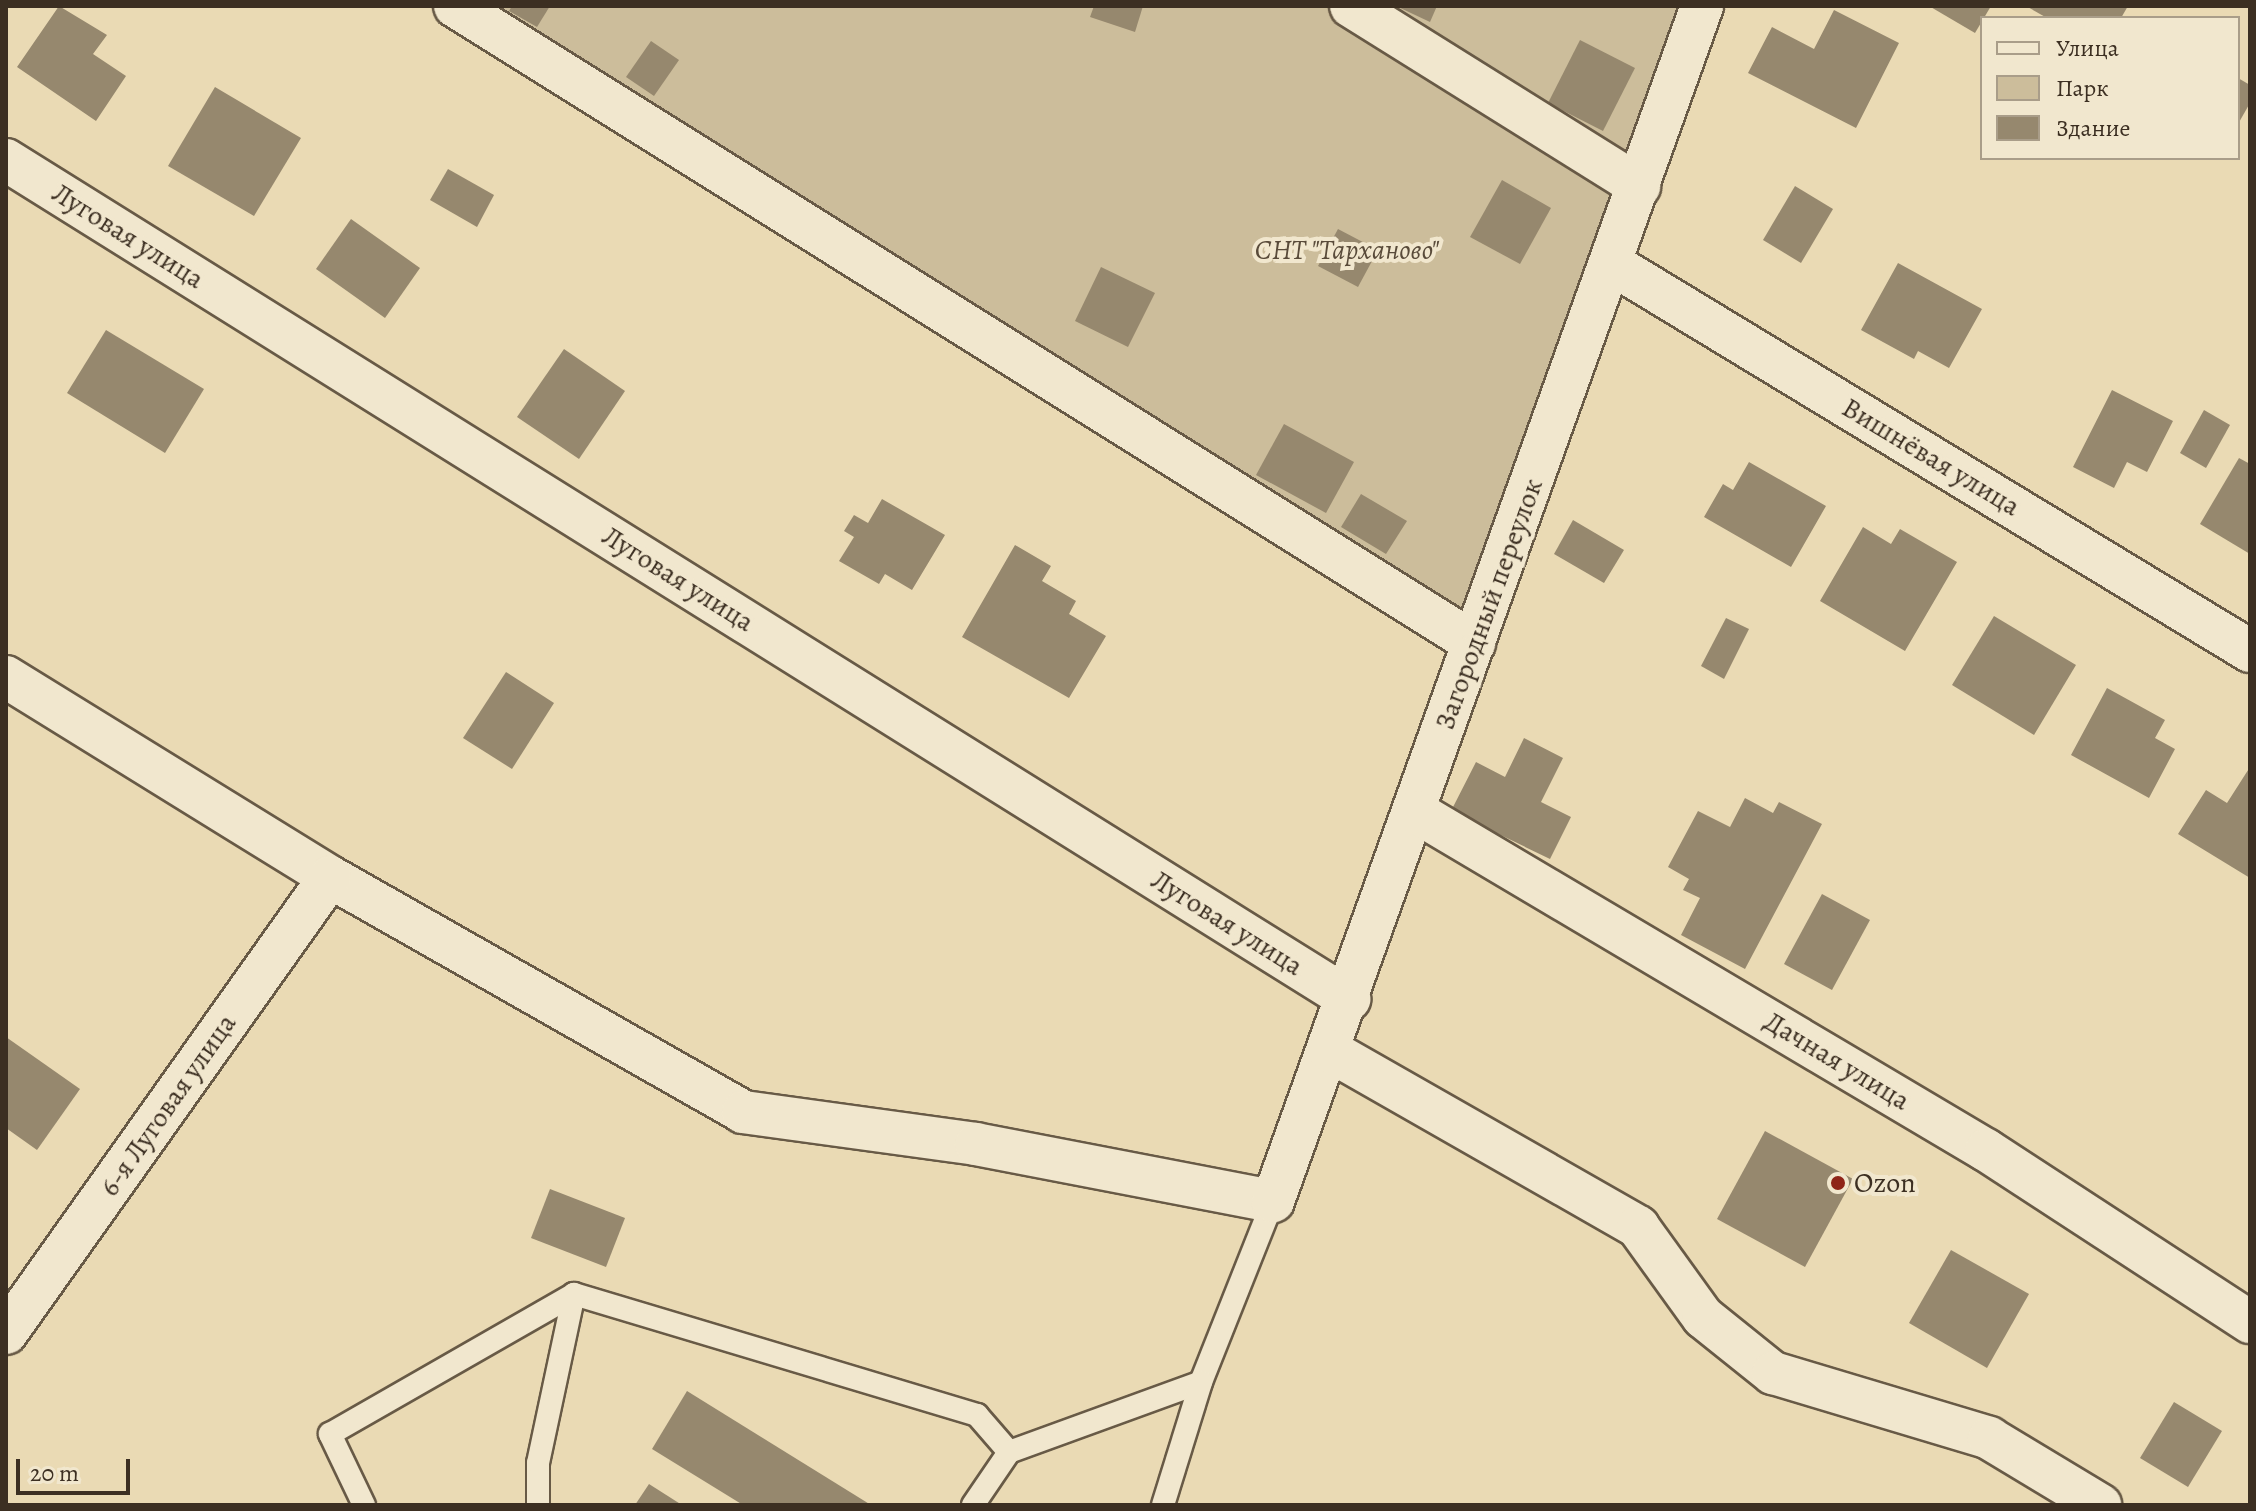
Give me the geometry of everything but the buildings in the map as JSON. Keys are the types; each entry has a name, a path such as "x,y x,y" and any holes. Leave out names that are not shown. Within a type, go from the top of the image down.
{"street":[{"path":"455,6 1474,643"},
{"path":"1351,6 1639,186"},
{"name":"Загородный переулок","path":"1273,1201 1349,999 1702,6"},
{"name":"Луговая улица","path":"6,160 1349,999"},
{"name":"Вишнёвая улица","path":"1612,264 2250,651"},
{"path":"6,677 330,877 743,1112 976,1144 1273,1201"},
{"name":"Дачная улица","path":"1416,812 1986,1150 2250,1322"},
{"name":"6-я Луговая улица","path":"6,1333 330,877"},
{"path":"1330,1051 1638,1227 1703,1317 1773,1373 1989,1438 2100,1505"}],"lane":[{"path":"1163,1505 1201,1382 1273,1201"},
{"path":"364,1505 330,1434 574,1294 977,1415 1009,1452"},
{"path":"538,1505 538,1463 574,1294"},
{"path":"973,1505 1009,1452 1201,1382"}],"green space":[{"name":"СНТ \"Тарханово\"","path":"493,6 1693,6 1477,618"}],"place":[{"name":"Ozon","path":"1838,1183"}]}
